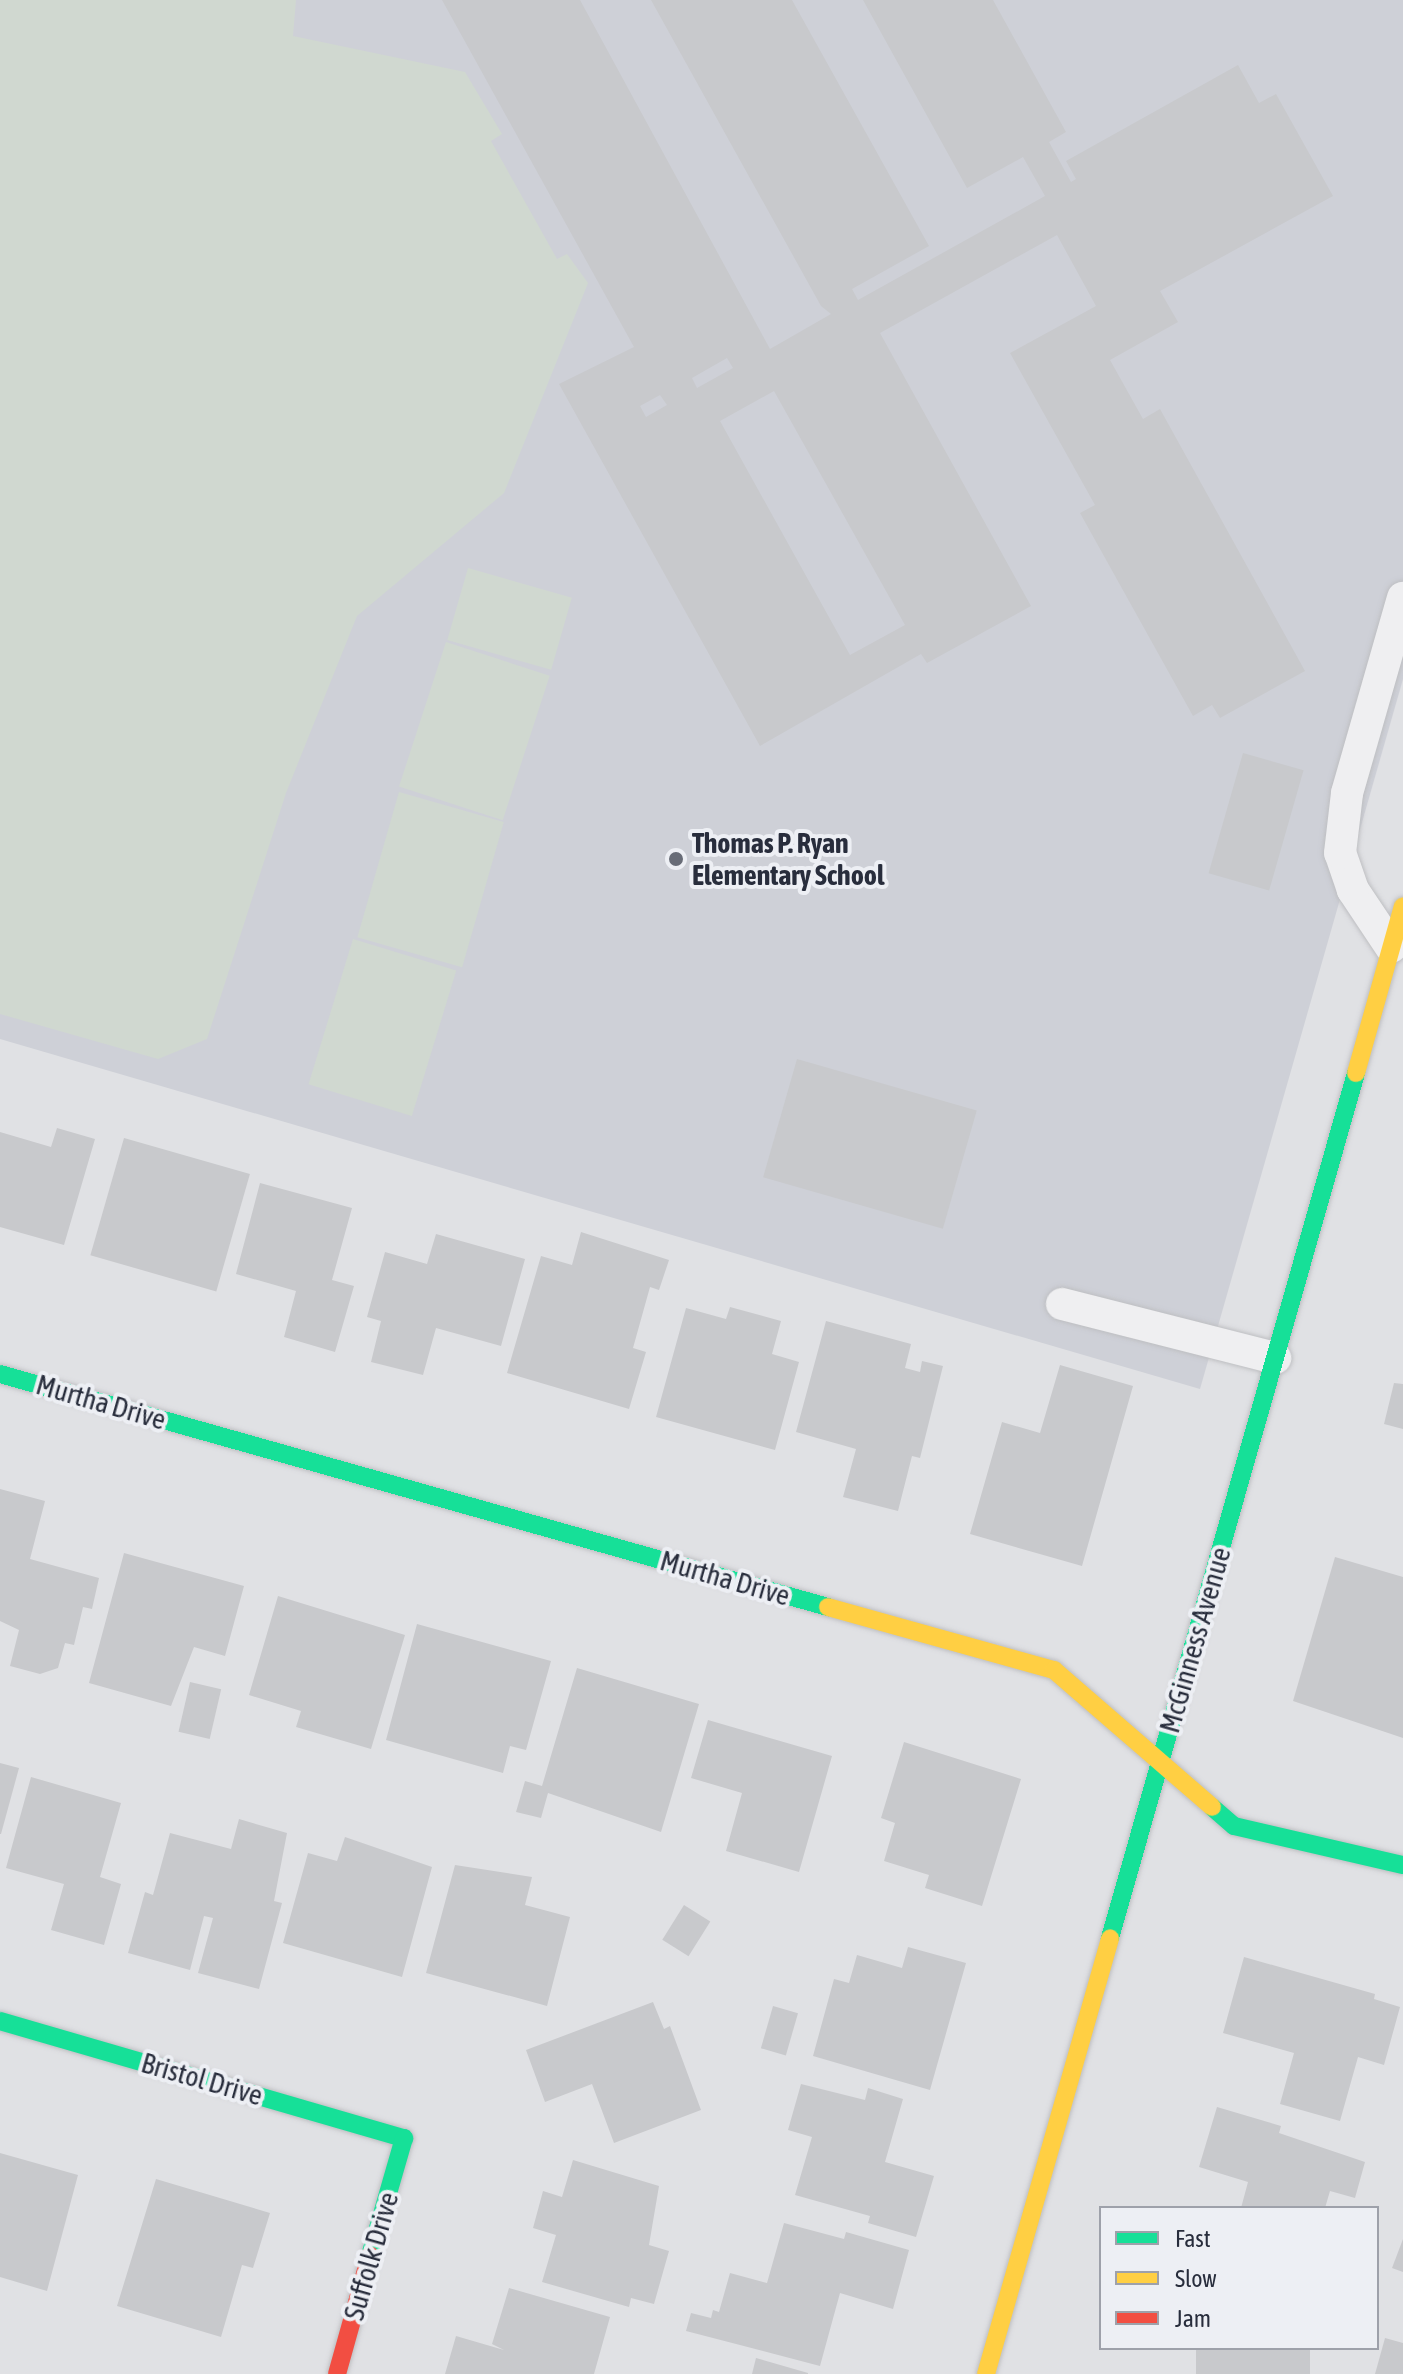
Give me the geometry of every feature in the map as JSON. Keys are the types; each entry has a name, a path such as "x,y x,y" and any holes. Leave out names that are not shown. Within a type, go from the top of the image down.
{"street":[{"name":"McGinness Avenue","path":"986,2374 1403,906"},
{"name":"Murtha Drive","path":"0,1374 1054,1670 1234,1826 1403,1865"},
{"name":"Bristol Drive","path":"0,2021 404,2138"},
{"name":"Suffolk Drive","path":"337,2374 404,2138"}],"lane":[{"path":"1391,947 1353,890 1340,853 1347,793 1403,598"},
{"path":"1062,1304 1275,1358"}],"shaded area":[{"name":"Thomas P. Ryan Elementary School","path":"0,0 1403,0 1403,679 1200,1389 0,1039"},
{"path":"0,0 296,0 293,36 465,72 502,134 491,141 557,259 567,254 588,283 504,493 357,616 286,793 207,1039 158,1059 0,1014"},
{"path":"468,568 572,598 551,670 447,640"},
{"path":"446,642 550,676 503,820 399,787"},
{"path":"399,792 504,822 462,967 357,937"},
{"path":"353,939 456,971 412,1116 309,1084"}],"building":[{"path":"442,0 580,0 770,349 831,314 821,306 651,0 792,0 929,246 852,289 858,300 1045,196 1023,157 967,188 863,0 993,0 1066,132 1049,142 1071,182 1076,179 1066,161 1238,65 1259,103 1276,94 1333,196 1160,291 1178,322 1110,360 1143,419 1160,409 1305,671 1220,718 1212,705 1193,716 1080,513 1095,505 1010,353 1096,306 1057,235 880,333 1031,606 927,663 921,654 760,746 559,384 634,347","holes":["727,358 733,368 697,388 692,378","774,391 905,625 850,655 720,421","660,395 667,405 646,417 640,406"]},
{"path":"1243,753 1304,770 1269,891 1209,873"},
{"path":"797,1059 977,1111 943,1229 763,1177"},
{"path":"57,1128 95,1139 64,1245 0,1227 0,1132 51,1147"},
{"path":"124,1138 250,1174 216,1291 90,1255"},
{"path":"260,1183 352,1208 332,1280 354,1286 335,1352 284,1337 296,1291 236,1274"},
{"path":"581,1232 669,1260 659,1290 650,1287 633,1348 646,1352 629,1409 507,1373 541,1256 572,1265"},
{"path":"436,1234 525,1259 501,1346 436,1328 423,1375 371,1362 381,1321 367,1317 385,1252 427,1264"},
{"path":"730,1307 781,1321 772,1354 799,1362 775,1450 656,1417 686,1308 726,1319"},
{"path":"826,1321 911,1344 905,1368 920,1372 922,1361 943,1366 920,1458 912,1456 898,1511 843,1497 856,1449 796,1432"},
{"path":"1060,1365 1133,1386 1082,1566 970,1534 1002,1422 1040,1433"},
{"path":"1394,1383 1403,1384 1403,1429 1384,1424"},
{"path":"0,1489 45,1501 30,1559 99,1578 92,1609 83,1607 74,1645 65,1643 58,1668 40,1674 10,1666 19,1630 0,1621"},
{"path":"124,1553 244,1586 225,1656 194,1647 171,1706 89,1683"},
{"path":"1335,1557 1403,1577 1403,1738 1293,1701"},
{"path":"278,1596 405,1635 371,1749 296,1727 301,1711 249,1695"},
{"path":"417,1624 551,1661 526,1750 510,1746 503,1773 386,1740"},
{"path":"577,1668 699,1704 661,1832 548,1793 541,1818 516,1812 525,1781 542,1786"},
{"path":"190,1682 221,1689 210,1739 179,1732"},
{"path":"708,1720 832,1756 799,1872 726,1851 742,1793 691,1778"},
{"path":"904,1742 1021,1779 982,1906 925,1888 929,1875 884,1861 895,1823 881,1818"},
{"path":"0,1763 19,1768 1,1834 0,1834"},
{"path":"31,1777 121,1803 100,1877 121,1884 104,1945 51,1930 64,1884 6,1868"},
{"path":"239,1819 287,1833 274,1901 282,1903 259,1989 198,1973 213,1918 204,1916 190,1970 128,1953 145,1892 153,1895 170,1833 231,1849"},
{"path":"345,1837 432,1867 402,1977 283,1943 308,1853 337,1861"},
{"path":"455,1865 532,1877 525,1905 570,1917 547,2006 426,1973"},
{"path":"684,1905 710,1921 689,1956 662,1940"},
{"path":"908,1947 966,1963 930,2090 813,2056 834,1979 849,1983 857,1955 902,1968"},
{"path":"1244,1957 1375,1994 1374,1999 1400,2007 1384,2065 1358,2057 1340,2121 1280,2104 1294,2053 1223,2033"},
{"path":"653,2002 664,2029 670,2026 701,2110 614,2143 592,2084 545,2102 526,2050"},
{"path":"773,2006 798,2013 786,2055 761,2048"},
{"path":"801,2084 865,2100 868,2088 903,2099 885,2162 934,2176 916,2237 868,2223 870,2216 795,2195 812,2137 788,2130"},
{"path":"1217,2107 1281,2126 1279,2133 1365,2162 1355,2198 1330,2191 1326,2206 1242,2206 1248,2182 1199,2167"},
{"path":"0,2153 78,2175 47,2291 0,2277"},
{"path":"573,2160 659,2186 649,2245 669,2251 654,2304 631,2298 629,2307 542,2282 556,2235 533,2228 543,2191 562,2197"},
{"path":"156,2179 270,2213 253,2268 242,2265 221,2337 117,2306"},
{"path":"784,2223 844,2239 846,2232 909,2250 893,2309 840,2293 820,2366 686,2331 691,2313 711,2318 713,2310 719,2312 730,2273 767,2283"},
{"path":"1403,2239 1403,2272 1392,2268"},
{"path":"509,2288 610,2317 594,2374 445,2374 456,2336 504,2350 492,2344"},
{"path":"1385,2338 1403,2343 1403,2374 1375,2374"},
{"path":"1196,2350 1310,2350 1310,2374 1196,2374"},
{"path":"756,2358 808,2373 808,2374 752,2374"}],"traffic: fast":[{"path":"1110,1938 1356,1073"},
{"path":"0,1374 828,1607"},
{"path":"1212,1807 1234,1826 1403,1865"},
{"path":"0,2021 404,2138 370,2256"}],"traffic: slow":[{"path":"1356,1073 1403,906"},
{"path":"828,1607 1054,1670 1212,1807"},
{"path":"986,2374 1110,1938"}],"traffic: jam":[{"path":"337,2374 370,2256"}],"place":[{"name":"Thomas P. Ryan Elementary School","path":"676,859"}]}
